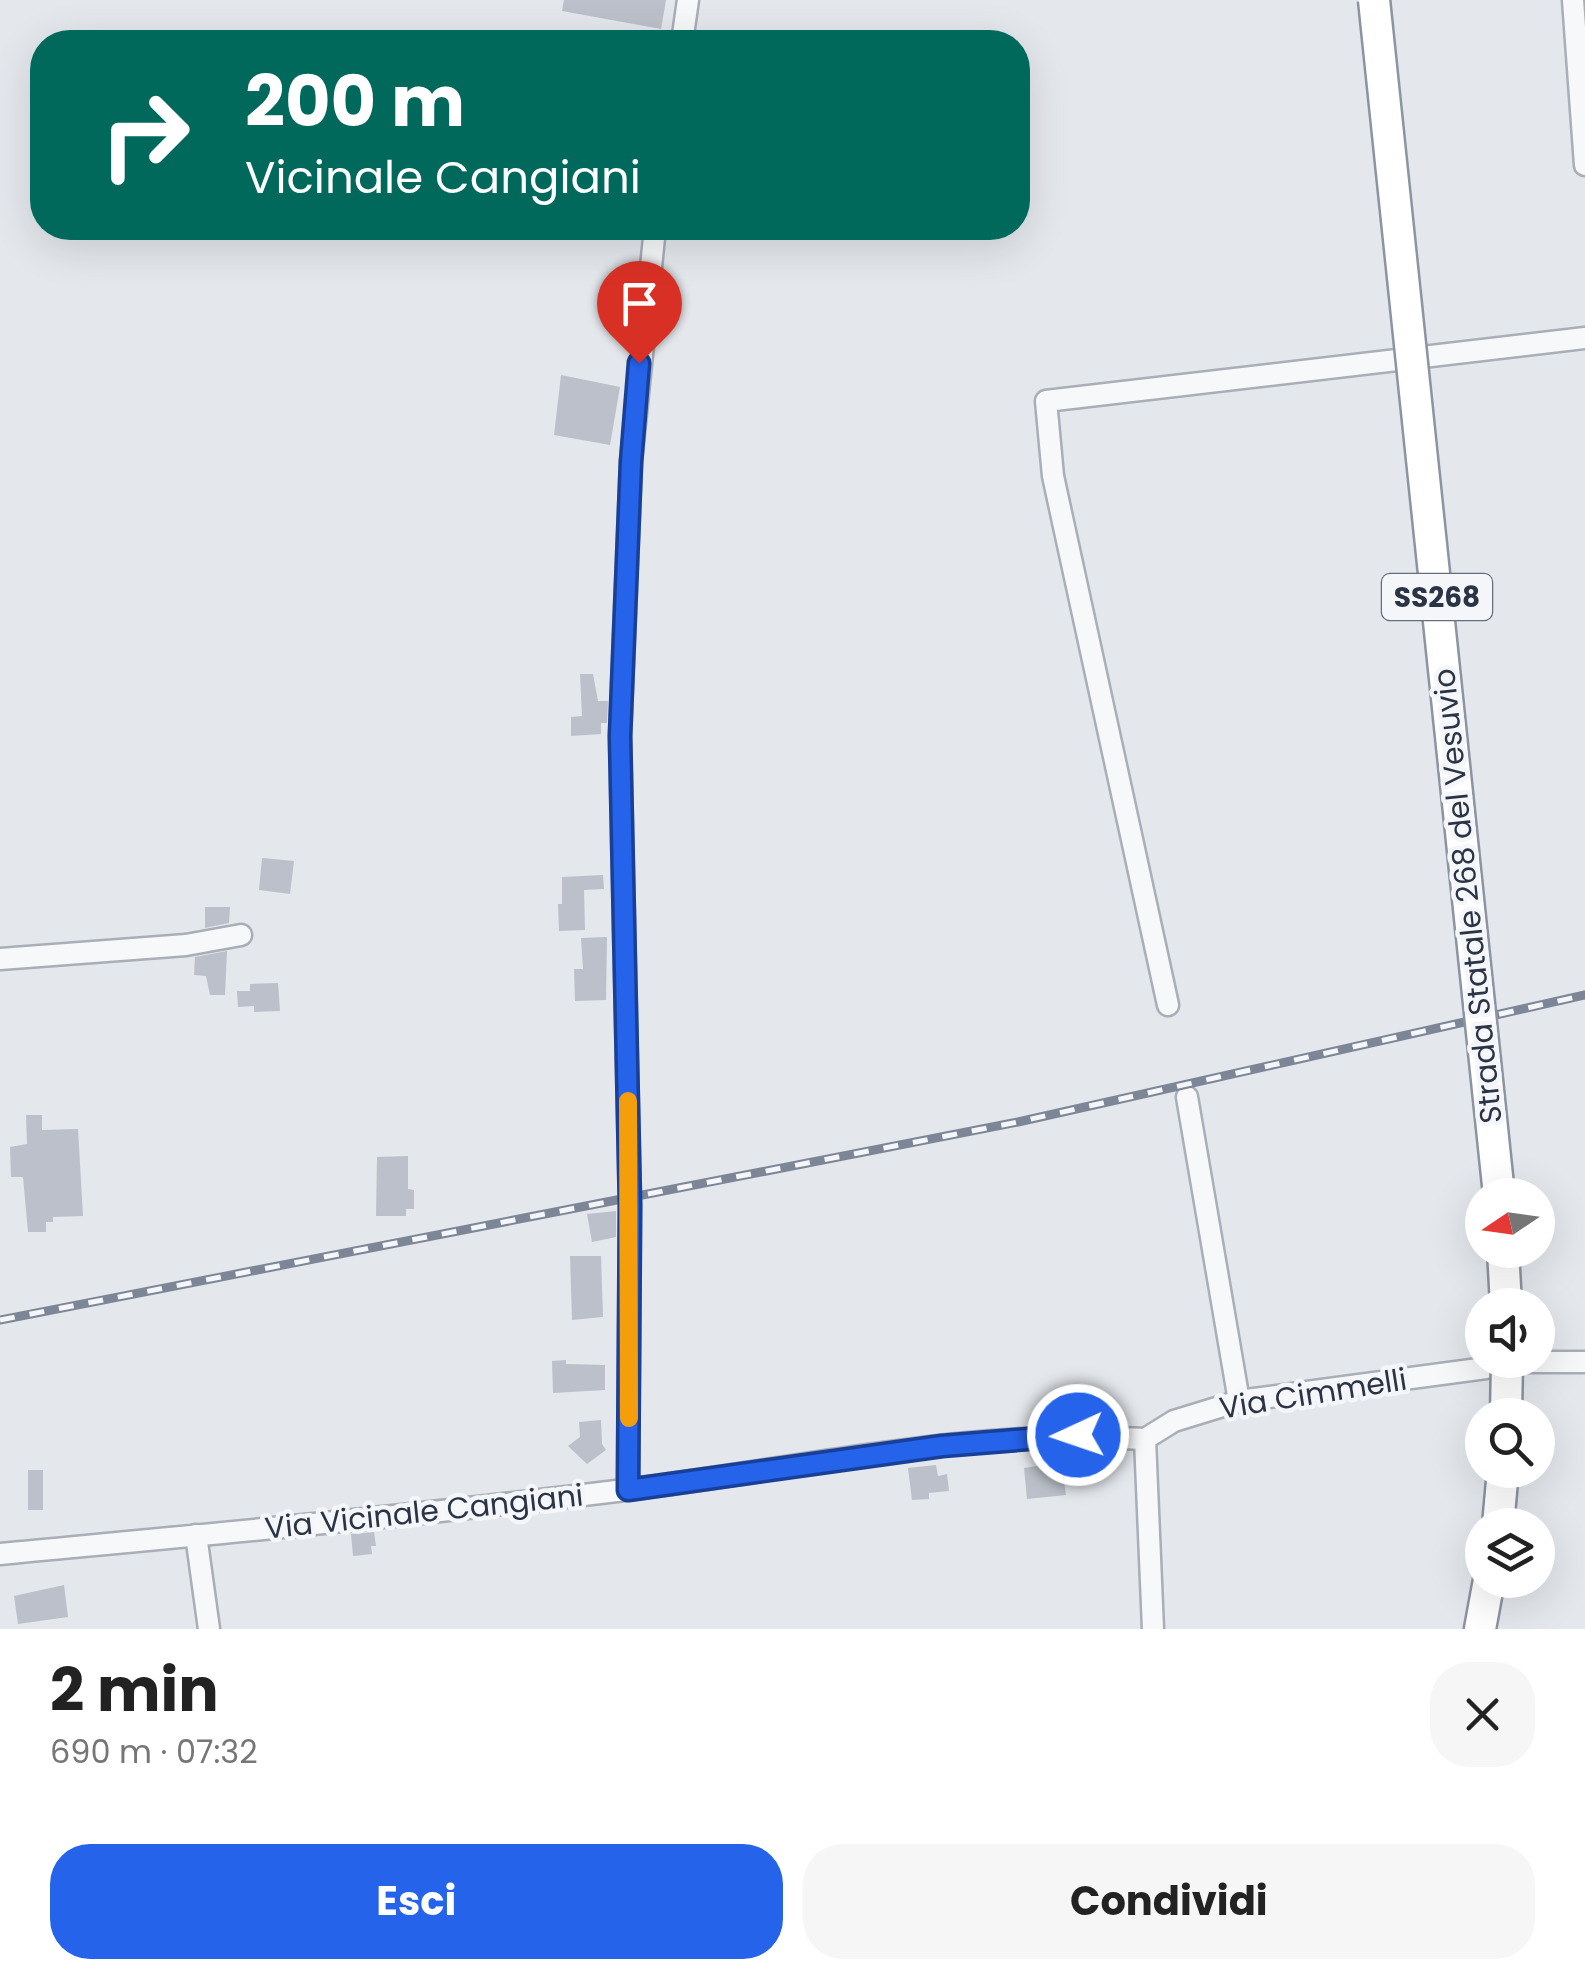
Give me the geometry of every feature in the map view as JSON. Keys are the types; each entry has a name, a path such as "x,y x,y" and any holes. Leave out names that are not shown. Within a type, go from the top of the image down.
{"highway":[{"name":"Strada Statale 268 del Vesuvio","path":"1374,0 1496,1178"},
{"path":"1480,1629 1486,1598"}],"street":[{"path":"684,30 688,0"},
{"path":"1572,0 1585,164"},
{"path":"628,1490 630,1224 620,736 631,462 652,240"},
{"path":"1168,1005 1053,476 1046,401 1585,338"},
{"path":"0,959 186,945 241,935"},
{"path":"1187,1097 1239,1401"},
{"name":"Via Cimmelli","path":"1555,1362 1585,1362"},
{"name":"Via Cimmelli","path":"1145,1439 1174,1421 1239,1401 1465,1369"},
{"name":"Via Vicinale Cangiani","path":"0,1554 389,1518 628,1490 942,1446 1078,1435 1145,1439"},
{"path":"1145,1439 1153,1629"},
{"path":"196,1536 209,1629"}],"building":[{"path":"564,0 666,0 661,29 562,11"},
{"path":"561,375 620,387 610,445 554,435"},
{"path":"580,674 593,674 598,701 608,701 607,723 601,723 601,734 571,736 571,717 582,716"},
{"path":"262,858 294,861 290,894 259,890"},
{"path":"603,875 604,889 584,890 585,930 559,931 562,877"},
{"path":"205,907 230,907 229,923 205,928"},
{"path":"607,937 606,1000 575,1001 574,969 583,969 581,938"},
{"path":"227,951 225,995 210,995 206,976 194,975 195,957"},
{"path":"278,983 280,1011 254,1012 254,1006 238,1007 237,991 250,991 250,984"},
{"path":"26,1115 42,1115 42,1130 78,1129 83,1216 53,1217 53,1222 46,1222 46,1232 28,1232 23,1177 11,1177 10,1147 27,1144"},
{"path":"408,1156 408,1189 414,1190 414,1209 406,1209 406,1216 376,1216 377,1157"},
{"path":"616,1211 616,1237 592,1242 587,1214"},
{"path":"570,1256 601,1256 603,1317 572,1320"},
{"path":"566,1360 566,1364 605,1365 605,1390 553,1393 552,1361"},
{"path":"601,1420 606,1450 587,1464 568,1446 580,1437 579,1422"},
{"path":"1061,1462 1066,1495 1027,1499 1024,1468"},
{"path":"936,1465 938,1476 947,1474 949,1491 929,1493 929,1499 912,1500 908,1468"},
{"path":"28,1470 43,1470 43,1510 28,1510"},
{"path":"374,1532 376,1546 371,1546 372,1554 353,1556 351,1534"},
{"path":"64,1585 68,1617 18,1624 14,1596"}],"railway":[{"path":"0,1320 1018,1122 1585,995"}],"slow traffic":[{"path":"628,1101 629,1418"}],"route":[{"path":"639,363 620,736 630,1205 628,1490 942,1446 1078,1435"}]}
